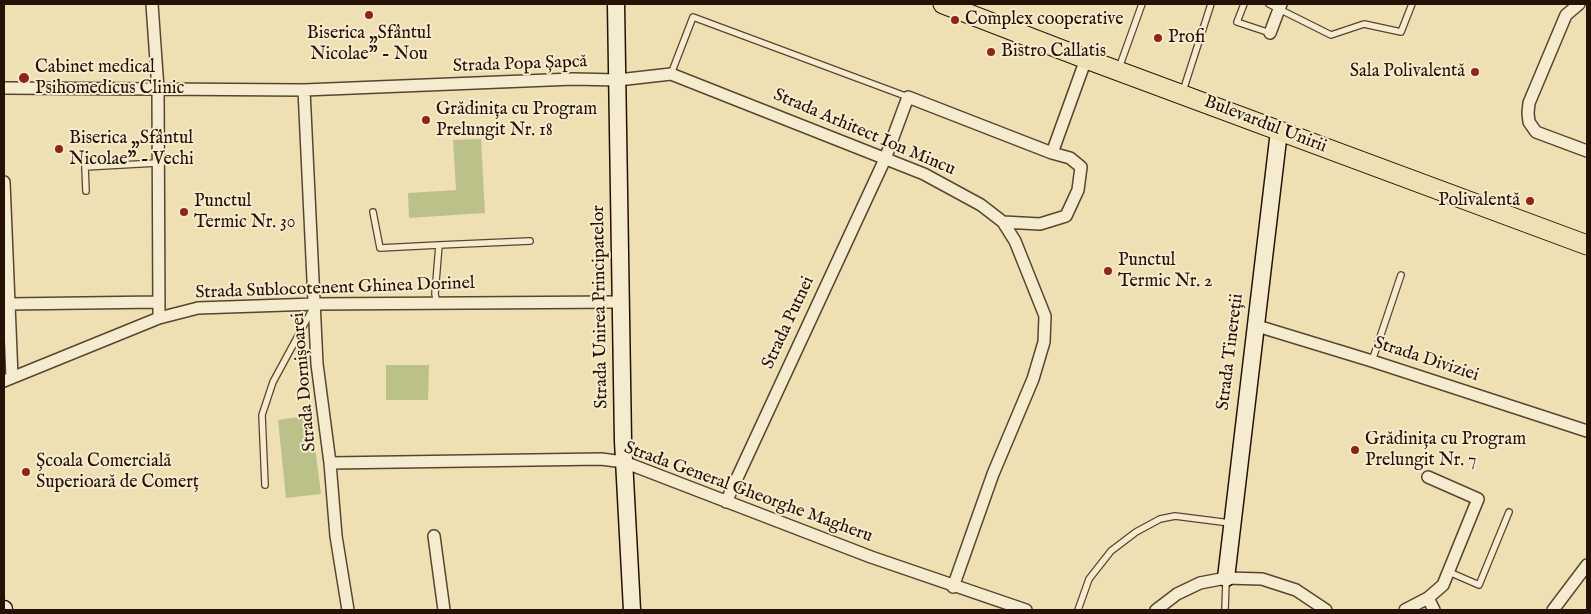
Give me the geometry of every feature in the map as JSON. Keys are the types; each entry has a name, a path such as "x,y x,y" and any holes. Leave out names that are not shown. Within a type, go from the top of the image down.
{"main road":[{"name":"Strada Unirea Principatelor","path":"616,4 624,462 632,610"},
{"name":"Bulevardul Unirii","path":"943,4 1086,59 1182,93 1278,131 1587,245"},
{"name":"Strada Tinereții","path":"1226,578 1278,131"}],"street":[{"path":"152,4 158,89 159,318"},
{"path":"1579,4 1566,15 1529,103 1529,122 1536,132 1546,138 1587,151"},
{"path":"1270,33 1276,5"},
{"path":"1052,153 1086,59"},
{"name":"Strada Arhitect Ion Mincu","path":"618,80 671,74 734,97 803,128 924,174 980,205 1003,222 1015,241 1038,294 1045,316 1044,342 1033,379 993,474 953,587"},
{"name":"Strada Popa Șapcă","path":"4,88 304,90 572,79 618,80"},
{"name":"Strada Dornișoarei","path":"304,90 317,364 330,463 336,536 348,610"},
{"path":"908,97 1052,153 1070,158 1081,167 1078,190 1066,216 1040,224 1003,222"},
{"name":"Strada Putnei","path":"726,502 885,159 908,97"},
{"path":"4,182 9,304 8,379"},
{"path":"9,304 159,302"},
{"name":"Strada Sublocotenent Ghinea Dorinel","path":"8,379 159,318 198,308 315,304 620,302"},
{"name":"Strada Diviziei","path":"1254,326 1372,361 1587,431"},
{"name":"Strada General Gheorghe Magheru","path":"330,463 601,459 624,462 953,587 1026,610"},
{"path":"1405,610 1428,598 1443,585 1478,499 1428,477"},
{"path":"434,536 444,610"},
{"path":"1553,610 1587,565"},
{"path":"1156,610 1177,594 1200,583 1226,578 1262,579 1296,590 1326,610"},
{"path":"1428,598 1434,610"}],"lane":[{"path":"1118,70 1142,4"},
{"path":"1182,93 1211,4"},
{"path":"1244,4 1237,22 1270,33"},
{"path":"1276,5 1331,35 1364,24 1401,32 1412,4"},
{"path":"671,74 693,17 908,97"},
{"path":"86,191 85,167 157,163"},
{"path":"373,212 380,248 530,240"},
{"path":"437,303 435,294 439,245"},
{"path":"1372,361 1402,275"},
{"path":"265,485 262,415 273,382 315,304"},
{"path":"1449,572 1479,585 1509,512"},
{"path":"1078,610 1089,579 1111,551 1136,532 1160,519 1175,516 1232,523"},
{"path":"1225,610 1226,578"}],"green space":[{"path":"481,139 485,213 409,218 408,193 456,190 453,140"},
{"path":"386,365 429,365 428,400 386,400"},
{"path":"311,415 321,494 286,498 278,420"}],"place":[{"name":"Biserica „Sfântul Nicolae” - Nou","path":"369,15"},
{"name":"Complex cooperative","path":"955,20"},
{"name":"Profi","path":"1158,38"},
{"name":"Bistro Callatis","path":"991,52"},
{"name":"Sala Polivalentă","path":"1475,72"},
{"name":"Cabinet medical Psihomedicus Clinic","path":"24,78"},
{"name":"Grădinița cu Program Prelungit Nr. 18","path":"426,120"},
{"name":"Biserica „Sfântul Nicolae” - Vechi","path":"59,149"},
{"name":"Polivalentă","path":"1530,201"},
{"name":"Punctul Termic Nr. 30","path":"184,212"},
{"name":"Punctul Termic Nr. 2","path":"1108,271"},
{"name":"Grădinița cu Program Prelungit Nr. 7","path":"1355,450"},
{"name":"Școala Comercială Superioară de Comerț","path":"26,472"}]}
